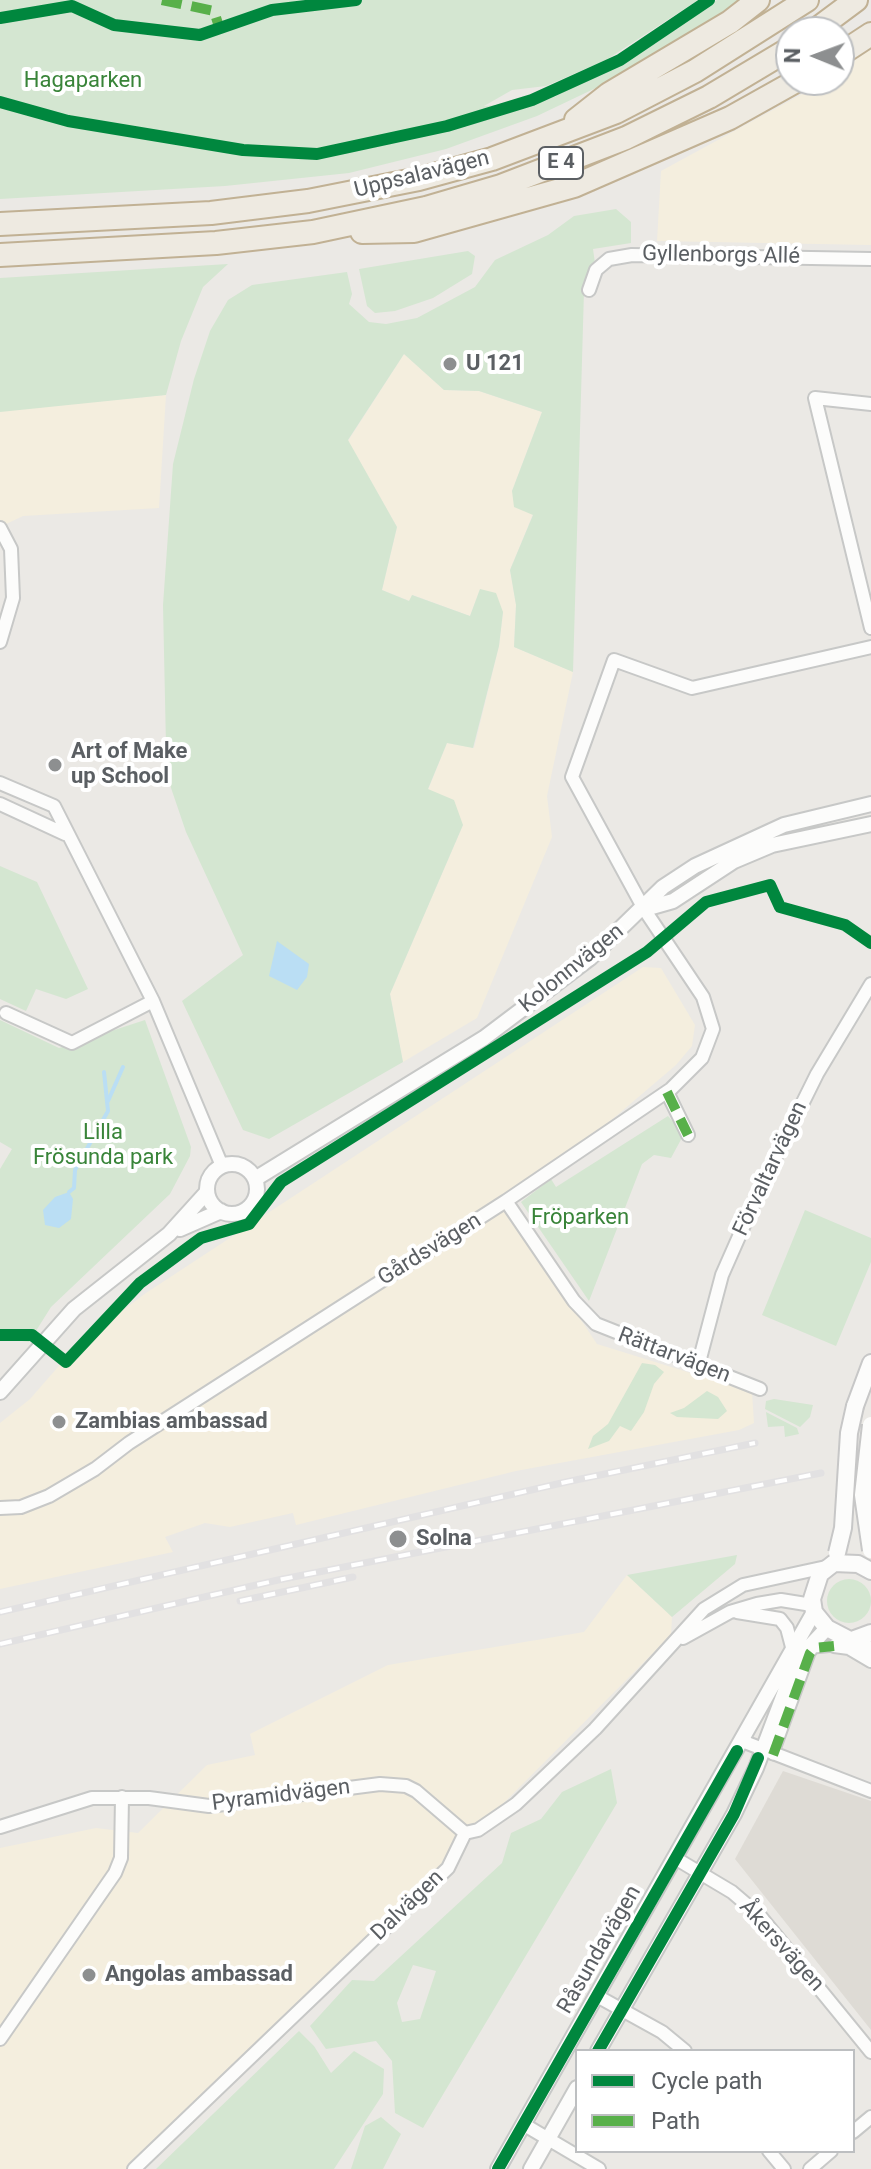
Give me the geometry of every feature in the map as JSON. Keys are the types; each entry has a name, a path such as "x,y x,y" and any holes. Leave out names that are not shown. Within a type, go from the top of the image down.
{"highway":[{"path":"551,139 609,94 730,22 758,0"},
{"name":"Uppsalavägen","path":"0,224 211,213 308,201 419,179 551,139 616,112 695,71 807,0"},
{"path":"834,16 856,0"},
{"name":"Uppsalavägen","path":"0,255 216,243 313,232 441,204 612,144 709,97 775,58"},
{"path":"313,232 414,231 561,190 652,155 775,93"}],"main road":[{"path":"871,1363 855,1406 846,1456 843,1528 833,1561 812,1591 813,1608 827,1628 871,1651"},
{"path":"871,1425 863,1495 871,1550"},
{"path":"833,1561 858,1564 871,1571"},
{"path":"852,1640 871,1633"}],"street":[{"name":"Gyllenborgs Allé","path":"589,290 596,270 609,259 632,255 871,259"},
{"path":"871,404 815,398 871,628"},
{"path":"0,642 13,598 11,549 1,528"},
{"name":"Gårdsvägen","path":"0,1508 21,1507 49,1496 95,1469 138,1437 506,1201 667,1092 702,1058 713,1029 711,1016 689,971 644,909 572,777 614,660 692,688 871,647"},
{"path":"0,783 54,806 65,834 153,1001 222,1166"},
{"path":"0,804 65,834"},
{"name":"Kolonnvägen","path":"255,1179 484,1038 590,958 644,909 663,887 725,850 784,825 871,804"},
{"name":"Kolonnvägen","path":"644,909 673,901 734,861 772,845 871,824"},
{"name":"Förvaltarvägen","path":"698,1366 722,1275 760,1189 817,1074 871,984"},
{"path":"6,1013 72,1043 153,1001"},
{"path":"667,1092 688,1135"},
{"path":"0,1392 74,1309 169,1234 207,1192 211,1177 222,1166 238,1165 255,1179 256,1196 246,1210 238,1213 221,1211 169,1234"},
{"path":"207,1192 221,1211"},
{"name":"Rättarvägen","path":"506,1201 574,1301 596,1324 760,1389"},
{"path":"465,1833 478,1830 516,1804 595,1729 704,1609 743,1585 833,1561"},
{"path":"674,1643 730,1612 781,1600 813,1608"},
{"name":"Råsundavägen","path":"498,2169 742,1741 813,1608"},
{"path":"730,1612 780,1619 787,1628 792,1647"},
{"path":"766,1752 797,1660 827,1628"},
{"path":"599,2049 734,1814 766,1752 810,1653 814,1648 834,1646 849,1648 871,1661"},
{"path":"742,1741 871,1791"},
{"name":"Pyramidvägen","path":"0,1827 92,1798 122,1797 209,1806 394,1784 416,1791 465,1833"},
{"path":"0,2039 115,1873 121,1858 122,1797"},
{"name":"Dalvägen","path":"134,2169 448,1868 465,1833"},
{"name":"Åkersvägen","path":"675,1858 732,1892 760,1916 871,2052"},
{"path":"597,1996 662,2032 683,2049"},
{"path":"531,2169 575,2091"},
{"path":"855,2130 871,2117"},
{"path":"523,2124 599,2169"},
{"path":"771,2153 784,2169"},
{"path":"810,2169 829,2153"}],"shaded area":[{"path":"871,49 871,245 657,241 661,171 799,96 855,96 855,60"},
{"path":"404,354 444,390 479,391 542,412 512,491 533,514 510,570 516,605 514,647 573,672 547,796 552,837 477,1018 403,1062 390,994 463,825 428,790 447,743 474,748 499,646 503,612 480,589 470,616 413,595 410,601 382,590 397,527 348,441"},
{"path":"166,395 159,508 23,516 0,527 0,411"},
{"path":"643,967 661,968 695,1025 692,1046 676,1065 507,1209 597,1344 752,1392 754,1423 739,1430 516,1471 296,1525 293,1513 230,1527 205,1523 165,1537 173,1552 0,1589 0,1423 30,1399 79,1343 146,1293"},
{"path":"627,1575 672,1617 671,1635 448,1859 127,2169 0,2169 0,1848 96,1828 138,1833 207,1765 255,1755 250,1734 388,1665 584,1632"},
{"path":"783,1771 871,1801 871,2030 735,1859"}],"green space":[{"name":"Hagaparken","path":"0,0 698,0 606,60 546,86 512,90 484,106 499,105 498,116 556,96 656,43 717,0 744,0 600,86 537,116 446,149 349,173 225,186 0,199"},
{"path":"616,209 631,222 631,243 593,249 595,263 584,291 573,672 514,647 516,605 510,570 533,515 514,507 512,491 542,412 479,391 444,390 404,354 348,440 397,527 382,590 409,601 412,595 470,616 480,589 496,593 503,612 499,646 473,748 447,743 428,789 454,800 463,825 390,994 403,1062 269,1139 243,1130 182,1001 243,955 186,832 169,782 166,746 163,605 173,464 194,379 210,331 228,300 252,285 347,272 352,294 349,304 369,322 386,324 417,318 475,287 495,260 548,235 574,216"},
{"path":"468,251 475,256 472,274 433,298 395,311 375,313 367,306 359,269"},
{"path":"228,264 203,287 181,341 166,395 0,412 0,278"},
{"path":"0,866 37,882 88,989 66,999 36,989 26,1011 0,999"},
{"name":"Lilla Frösunda park","path":"0,1020 59,1048 145,1020 191,1147 190,1156 170,1194 51,1307 29,1342 0,1338 0,1169 12,1149 0,1142"},
{"name":"Fröparken","path":"668,1116 684,1134 671,1158 654,1155 642,1164 589,1301 521,1202 551,1179 556,1187"},
{"path":"805,1210 871,1238 871,1262 836,1346 762,1315"},
{"path":"642,1363 655,1365 664,1372 654,1384 644,1412 631,1431 620,1426 609,1441 588,1449 593,1436 608,1424"},
{"path":"707,1391 718,1397 727,1411 718,1419 677,1417 670,1413 684,1408"},
{"path":"774,1399 813,1405 810,1417 800,1427 765,1409 766,1401"},
{"path":"766,1412 797,1428 799,1434 785,1437 784,1426 768,1427"},
{"path":"737,1555 735,1564 672,1617 627,1575"},
{"path":"849,1579 864,1586 871,1601 864,1616 849,1623 834,1616 827,1601 834,1586"},
{"path":"611,1769 617,1803 423,2128 395,2113 392,2061 376,2041 326,2049 310,2026 352,1980 374,1981 502,1863 511,1833 541,1819 562,1792","holes":["413,1965 436,1971 420,2019 402,2022 397,2003"]},
{"path":"299,2031 314,2046 331,2073 354,2051 384,2069 383,2094 334,2169 156,2169"},
{"path":"381,2117 401,2134 383,2169 351,2169 365,2126"}],"water":[{"path":"277,941 309,964 307,977 297,990 269,976"},
{"path":"69,1192 73,1199 71,1219 59,1228 45,1225 43,1210 55,1197"}],"waterway":[{"path":"108,1101 123,1067"},
{"path":"69,1192 74,1188 75,1170 108,1111 104,1072"}],"railway":[{"path":"0,1612 566,1482 755,1443"},
{"path":"0,1644 278,1580 821,1473"},
{"path":"240,1601 353,1577"}],"marked path":[{"path":"162,0 214,11 220,30"},
{"path":"667,1092 688,1135"},
{"path":"773,1755 810,1653 814,1648 834,1646"}],"cycle path":[{"path":"0,18 72,6 114,25 200,35 272,10 356,0"},
{"path":"0,102 68,121 243,150 317,154 447,126 532,100 620,60 709,0"},
{"path":"0,1335 32,1335 66,1362 140,1283 201,1238 249,1224 281,1182 647,952 706,902 770,885 780,907 845,925 871,943"},
{"path":"498,2169 737,1751"},
{"path":"599,2049 734,1814 758,1758"}],"place":[{"name":"U 121","path":"450,364"},
{"name":"Art of Make up School","path":"55,765"},
{"name":"Zambias ambassad","path":"59,1422"},
{"name":"Solna","path":"398,1539"},
{"name":"Angolas ambassad","path":"89,1975"}]}
